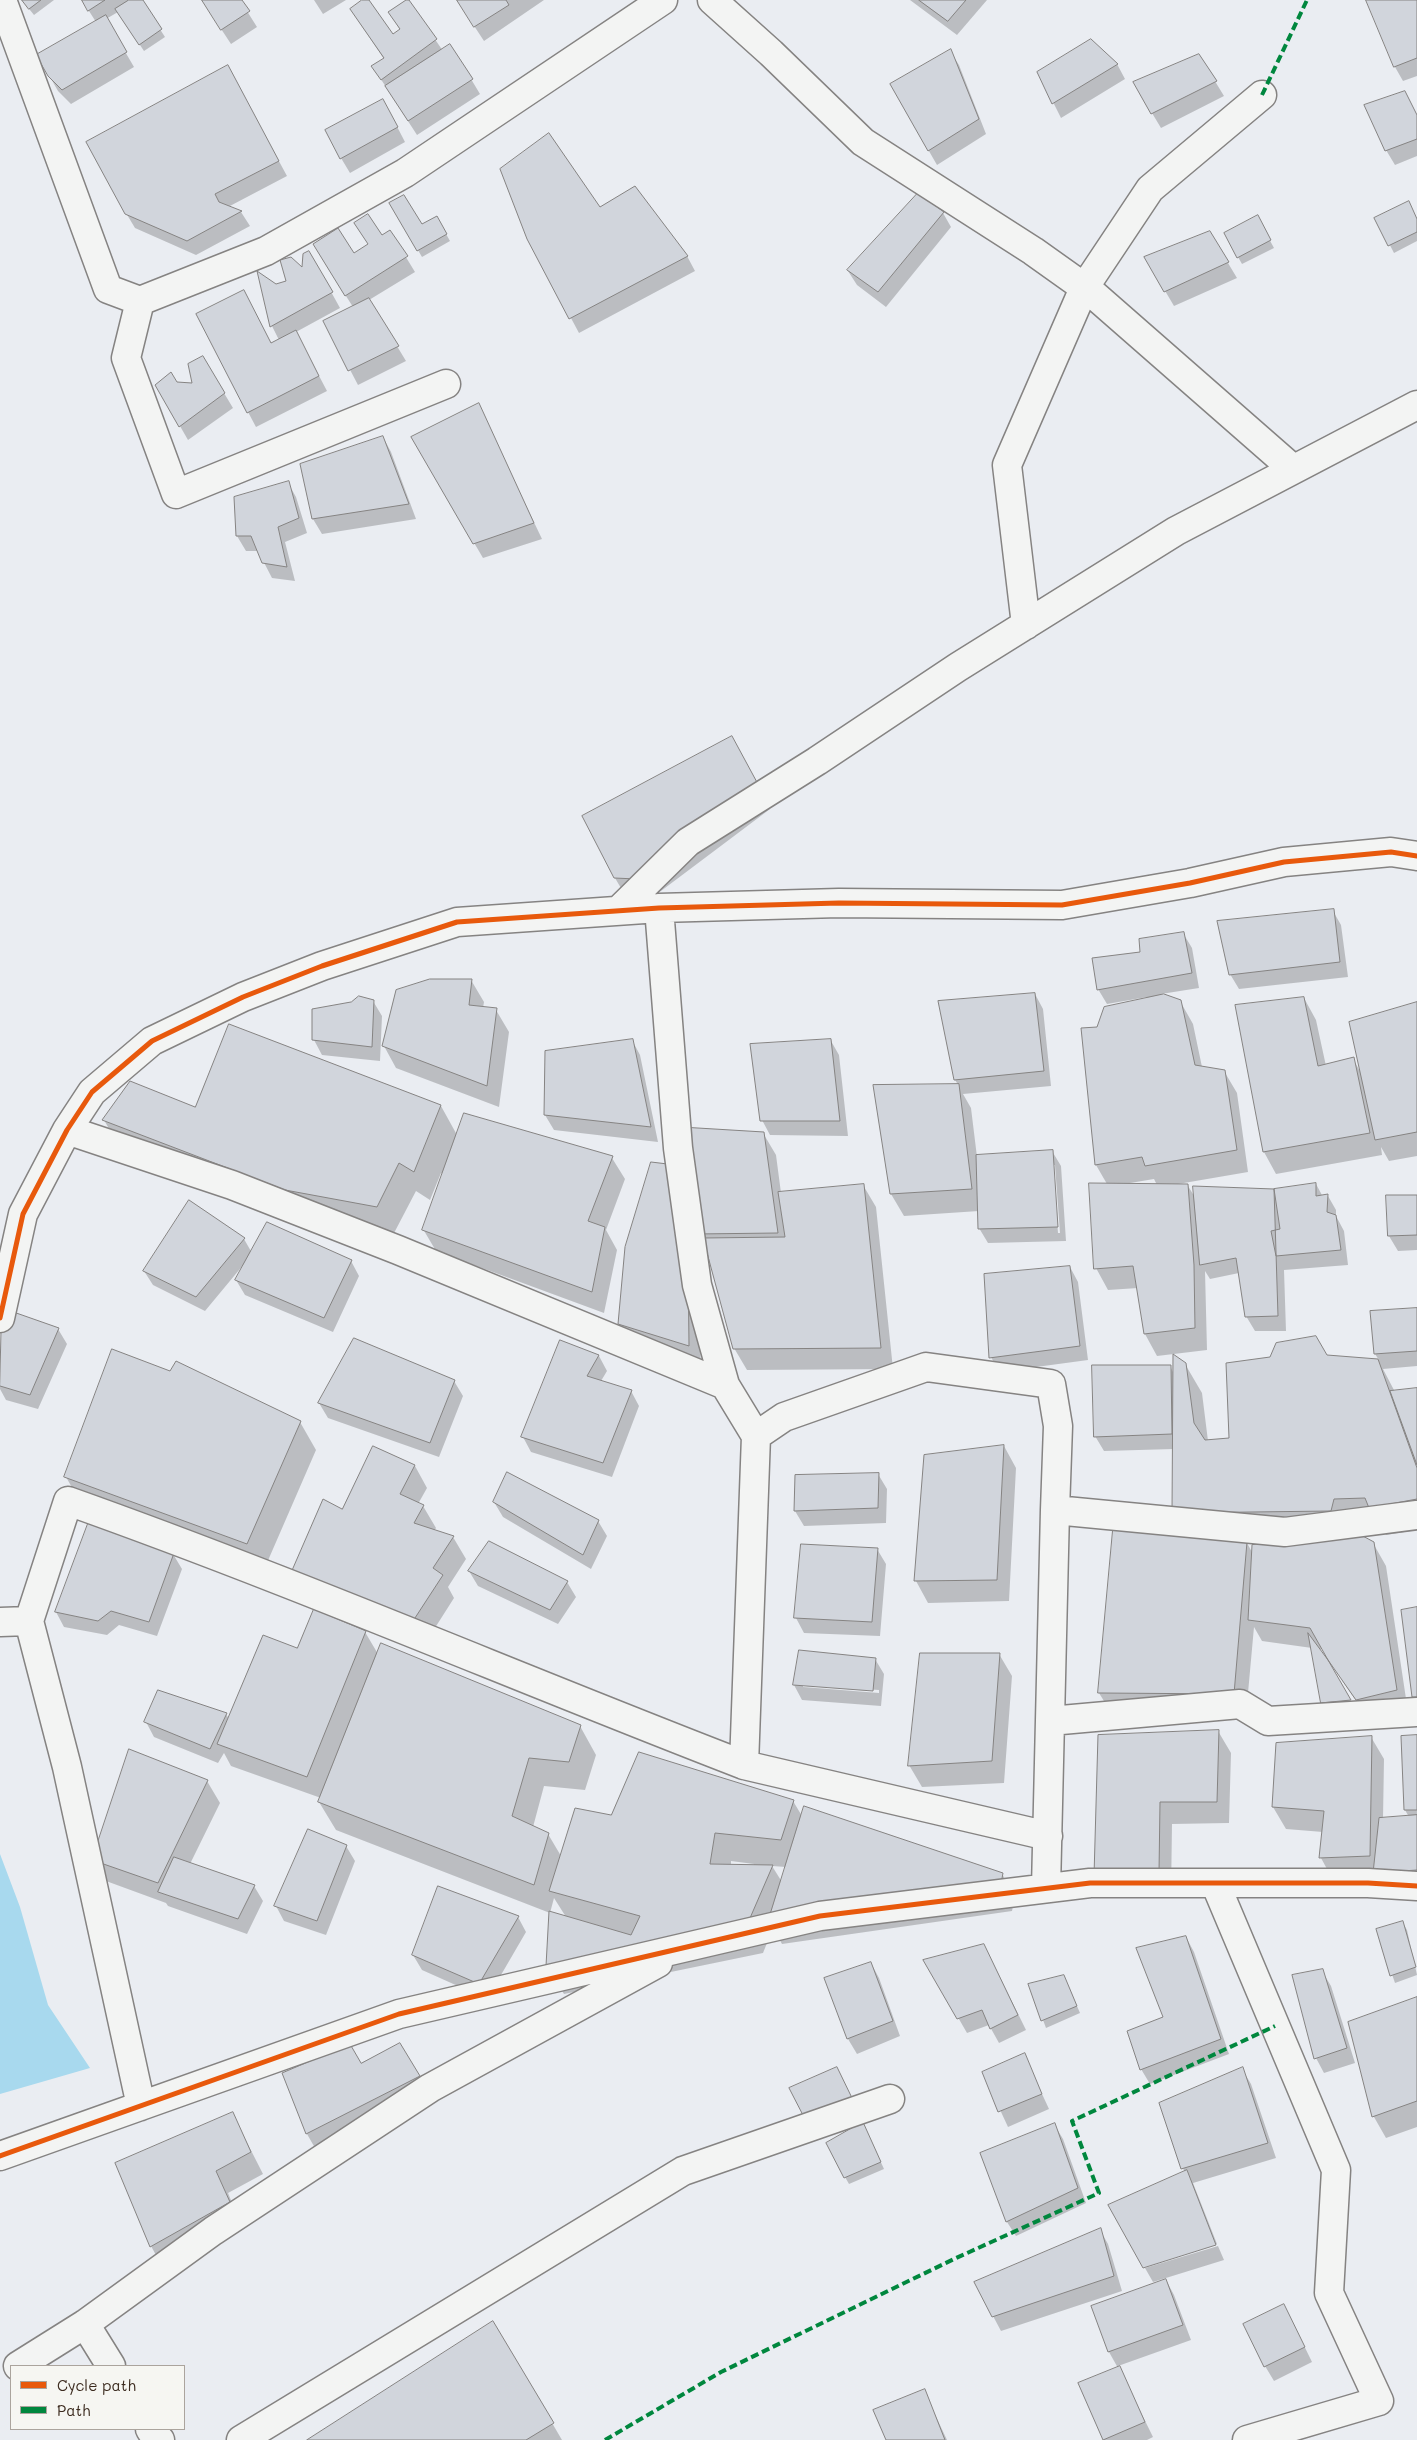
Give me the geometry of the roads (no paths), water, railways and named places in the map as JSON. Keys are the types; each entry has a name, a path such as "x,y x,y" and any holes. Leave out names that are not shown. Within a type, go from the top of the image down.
{"street":[{"path":"2,0 108,289 140,301 266,251 405,173 664,0"},
{"path":"712,0 771,53 863,142 1033,251 1084,288 1293,469"},
{"path":"1026,625 1007,465 1084,288 1150,189 1262,95"},
{"path":"140,301 126,358 176,494 446,384"},
{"path":"620,909 688,842 1026,625 1176,531 1417,405"},
{"path":"0,1318 23,1214 66,1130 92,1092 152,1041 243,997 322,966 457,922 620,909 839,903 1062,905 1190,883 1284,862 1391,852 1417,856"},
{"path":"659,908 679,1158 698,1285 725,1385 756,1436 744,1765"},
{"path":"66,1130 259,1196 398,1250 725,1385"},
{"path":"756,1436 784,1417 926,1367 1051,1384 1058,1426 1046,1888"},
{"path":"141,2106 67,1767 29,1621 68,1501 158,1533 416,1633 584,1703 744,1765 1048,1836"},
{"path":"1055,1510 1285,1532 1417,1515"},
{"path":"0,1622 29,1621"},
{"path":"1050,1720 1240,1704 1268,1721 1417,1712"},
{"path":"0,2156 399,2014 820,1916 1090,1883 1368,1883 1417,1886"},
{"path":"1215,1883 1336,2170 1329,2293 1379,2401 1248,2440"},
{"path":"20,2365 86,2324 213,2231 430,2088 688,1947"},
{"path":"241,2440 682,2171 890,2099"},
{"path":"86,2324 110,2365"},
{"path":"151,2430 155,2437 160,2440"}],"water":[{"path":"0,1854 20,1907 48,2005 90,2068 0,2094"}]}
